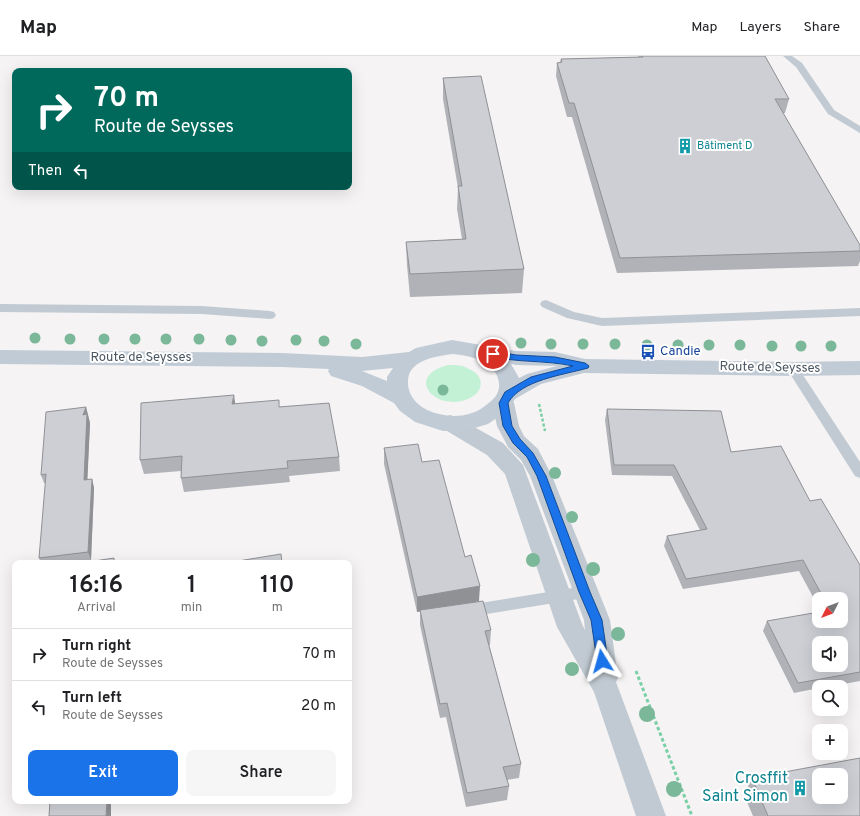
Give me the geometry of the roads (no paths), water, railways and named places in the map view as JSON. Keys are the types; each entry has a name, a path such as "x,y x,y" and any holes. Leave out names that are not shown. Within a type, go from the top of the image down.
{"main road":[{"path":"436,348 467,348 482,352 493,358 502,366 508,375 510,384 506,399 494,412 481,419 450,423 433,420 418,415 407,406 399,396 396,386 397,376 402,367 410,359 422,352 436,348"},
{"name":"Route de Seysses","path":"482,352 516,358 555,360 585,366 793,369 860,368"},
{"name":"Route de Seysses","path":"0,357 282,360 362,364 410,359"},
{"name":"Route de Seysses","path":"282,360 358,376 377,383 399,396"},
{"name":"Route de Seysses","path":"506,399 534,379 585,366"}],"street":[{"path":"506,399 508,426 516,441 530,455 542,476 585,592 597,620 606,689"},
{"path":"450,423 494,449 515,471 570,627 606,689 651,816"}],"lane":[{"path":"787,56 799,65 831,112 860,130"},
{"path":"546,304 571,315 602,322 860,312"},
{"path":"0,308 202,310 270,315"},
{"path":"793,369 860,473"},
{"path":"452,613 585,592"}],"place":[{"name":"Bâtiment D","path":"685,146"},
{"name":"Candie","path":"648,352"},
{"name":"Crosffit Saint Simon","path":"800,788"}]}
